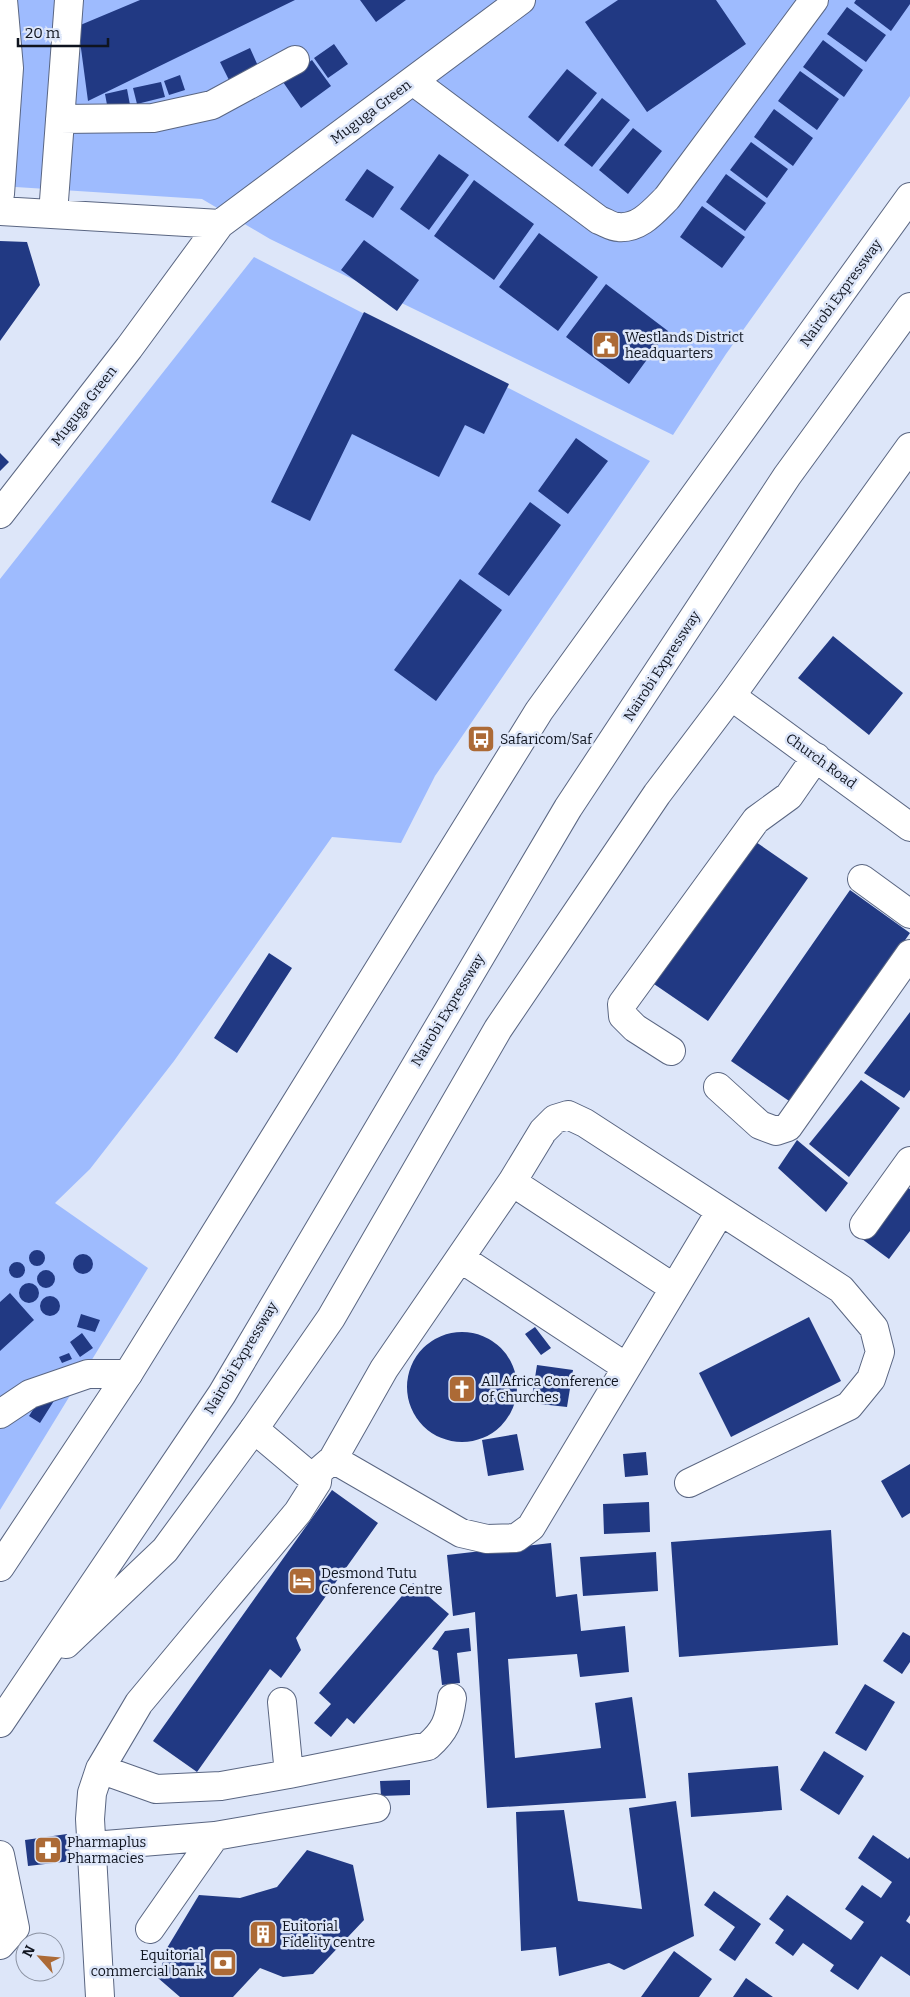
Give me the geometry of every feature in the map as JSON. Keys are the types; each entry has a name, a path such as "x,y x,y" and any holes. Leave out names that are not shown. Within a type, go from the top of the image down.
{"main road":[{"path":"0,194 3,110 9,68 3,0"},
{"path":"54,214 69,0"},
{"name":"Muguga Green","path":"0,514 129,348 220,224 521,0"},
{"path":"412,81 599,220 616,227 632,226 649,217 667,198 814,0"},
{"path":"60,119 153,118 212,105 295,60"},
{"name":"Nairobi Expressway","path":"0,1568 128,1374 539,711 910,197"},
{"path":"0,212 220,224"},
{"name":"Nairobi Expressway","path":"0,1723 222,1394 568,808 787,476 910,307"},
{"path":"28,1682 165,1550 254,1429 331,1318 498,1029 657,794 731,696 910,447"},
{"name":"Church Road","path":"731,696 910,827"},
{"path":"671,1051 635,1028 623,1016 622,1004 756,820 789,796 816,757"},
{"path":"862,879 910,914"},
{"path":"718,1087 760,1125 776,1131 788,1127 910,954"},
{"path":"100,1997 90,1819 100,1769 140,1702 298,1512 317,1482 318,1472 333,1459 384,1369 512,1182 543,1131 555,1119 568,1115 584,1122 840,1289 874,1328 880,1352 871,1379 849,1406 689,1483"},
{"path":"864,1225 910,1162"},
{"path":"512,1182 674,1288"},
{"path":"333,1459 461,1533 486,1539 516,1538 531,1527 720,1212"},
{"path":"460,1258 626,1367"},
{"path":"0,1414 30,1394 88,1374 128,1374"},
{"path":"254,1429 317,1482"},
{"path":"100,1769 156,1789 221,1786 290,1774 428,1746 440,1736 449,1718 452,1698"},
{"path":"282,1702 290,1774"},
{"path":"93,1846 215,1836 376,1808"},
{"path":"150,1929 215,1836"},
{"path":"0,1855 15,1928 0,1945"}],"shaded area":[{"path":"0,0 910,0 910,96 726,354 673,435 270,239 202,199 0,186"},
{"path":"254,257 650,461 435,776 401,843 332,837 174,1061 90,1169 55,1203 148,1268 0,1510 0,579"}],"building":[{"path":"140,0 295,0 88,101 78,26"},
{"path":"360,0 406,0 376,22"},
{"path":"618,0 716,0 746,44 647,112 585,22"},
{"path":"856,0 910,0 910,4 891,31 854,3"},
{"path":"847,7 886,35 866,62 827,34"},
{"path":"823,40 863,70 844,97 803,67"},
{"path":"334,44 348,64 328,78 314,58"},
{"path":"250,48 258,66 229,80 220,62"},
{"path":"312,60 331,86 301,108 283,82"},
{"path":"567,69 597,93 558,142 528,117"},
{"path":"800,71 839,99 817,130 778,101"},
{"path":"180,75 185,90 169,95 164,81"},
{"path":"161,82 165,97 137,104 133,88"},
{"path":"127,89 130,105 108,110 105,94"},
{"path":"602,98 630,120 592,167 564,145"},
{"path":"774,109 813,138 793,166 754,137"},
{"path":"633,128 662,151 628,194 599,170"},
{"path":"751,142 788,169 767,198 730,170"},
{"path":"439,154 469,175 429,230 400,209"},
{"path":"367,169 394,187 373,218 345,200"},
{"path":"726,174 766,203 745,231 706,202"},
{"path":"474,180 534,224 494,280 434,236"},
{"path":"702,206 745,237 722,268 680,237"},
{"path":"539,233 598,277 558,331 499,287"},
{"path":"364,240 419,280 397,311 341,270"},
{"path":"0,241 27,242 40,285 0,341"},
{"path":"606,284 668,331 629,384 566,337"},
{"path":"364,312 509,384 484,434 465,425 439,477 352,434 310,521 271,502"},
{"path":"576,438 608,461 568,514 538,491"},
{"path":"0,453 9,462 0,471"},
{"path":"530,502 561,525 509,596 478,574"},
{"path":"460,579 502,610 436,701 394,670"},
{"path":"833,636 903,693 869,735 798,678"},
{"path":"753,840 808,878 708,1021 654,984"},
{"path":"850,890 910,933 792,1103 731,1061"},
{"path":"269,953 292,968 237,1053 214,1038"},
{"path":"910,1012 910,1090 904,1098 864,1073"},
{"path":"861,1080 900,1108 849,1177 809,1144"},
{"path":"797,1140 848,1183 826,1212 778,1168"},
{"path":"903,1184 910,1189 910,1231 889,1259 862,1239"},
{"path":"37,1250 43,1252 45,1258 43,1264 37,1266 31,1264 29,1258 31,1252"},
{"path":"83,1254 90,1257 93,1264 90,1271 83,1274 76,1271 73,1264 76,1257"},
{"path":"17,1262 23,1264 25,1270 23,1276 17,1278 11,1276 9,1270 11,1264"},
{"path":"46,1270 52,1273 55,1279 52,1285 46,1288 40,1285 37,1279 40,1273"},
{"path":"29,1283 36,1286 39,1293 36,1300 29,1303 22,1300 19,1293 22,1286"},
{"path":"10,1293 34,1320 0,1351 0,1302"},
{"path":"50,1296 57,1299 60,1306 57,1313 50,1316 43,1313 40,1306 43,1299"},
{"path":"81,1314 100,1320 95,1332 77,1327"},
{"path":"809,1317 841,1381 731,1437 699,1373"},
{"path":"535,1327 551,1348 541,1355 525,1334"},
{"name":"All Africa Conference of Churches","path":"462,1332 483,1336 501,1348 513,1366 517,1387 513,1408 501,1426 483,1438 462,1442 441,1438 423,1426 411,1408 407,1387 411,1366 423,1348 441,1336"},
{"path":"82,1333 93,1348 80,1357 70,1342"},
{"path":"69,1353 72,1359 62,1363 59,1357"},
{"path":"537,1365 573,1370 567,1407 531,1403"},
{"path":"46,1389 57,1396 40,1423 29,1416"},
{"path":"517,1434 524,1470 488,1476 482,1440"},
{"path":"646,1452 648,1475 625,1477 623,1454"},
{"path":"910,1464 910,1513 902,1518 881,1481"},
{"name":"Desmond Tutu Conference Centre","path":"332,1490 378,1523 296,1638 301,1650 281,1678 270,1669 197,1772 153,1741"},
{"path":"649,1502 650,1532 604,1534 603,1504"},
{"path":"831,1530 838,1645 679,1657 671,1542"},
{"path":"551,1543 556,1597 577,1594 581,1631 625,1626 629,1672 580,1677 577,1654 508,1659 515,1758 601,1748 595,1703 632,1697 646,1798 487,1808 475,1612 453,1616 447,1555"},
{"path":"656,1552 658,1591 583,1596 580,1557"},
{"path":"413,1583 449,1614 354,1724 347,1718 331,1737 314,1723 331,1704 319,1693"},
{"path":"469,1628 471,1651 457,1653 460,1683 442,1685 438,1651 432,1649 445,1631"},
{"path":"903,1632 910,1636 910,1662 902,1674 883,1661"},
{"path":"865,1684 895,1702 866,1751 835,1733"},
{"path":"824,1751 864,1776 839,1815 800,1790"},
{"path":"778,1766 782,1810 691,1817 688,1773"},
{"path":"410,1780 410,1795 381,1796 380,1781"},
{"path":"676,1801 694,1936 624,1970 609,1963 559,1976 556,1947 521,1951 516,1812 564,1810 578,1901 642,1909 629,1808"},
{"name":"Pharmaplus Pharmacies","path":"67,1834 71,1861 28,1866 25,1840"},
{"path":"873,1835 908,1859 910,1857 910,1915 906,1921 910,1924 910,1976 881,1956 858,1990 830,1971 834,1965 803,1943 793,1956 775,1943 784,1930 769,1919 787,1895 851,1940 864,1922 845,1909 862,1885 881,1898 892,1882 858,1858"},
{"name":"Euitorial Fidelity centre","path":"307,1850 353,1865 364,1920 313,1974 283,1977 260,1968 233,1997 180,1997 158,1978 167,1948 199,1895 240,1898 277,1887"},
{"path":"714,1891 761,1924 735,1961 719,1950 735,1927 704,1905"},
{"path":"674,1951 712,1979 699,1997 641,1997"},
{"path":"746,1978 773,1997 733,1997"}],"place":[{"name":"Westlands District headquarters","path":"606,345"},
{"name":"Safaricom/Saf","path":"481,739"},
{"name":"All Africa Conference of Churches","path":"462,1389"},
{"name":"Desmond Tutu Conference Centre","path":"302,1581"},
{"name":"Pharmaplus Pharmacies","path":"48,1850"},
{"name":"Euitorial Fidelity centre","path":"263,1934"},
{"name":"Equitorial commercial bank","path":"223,1963"}]}
